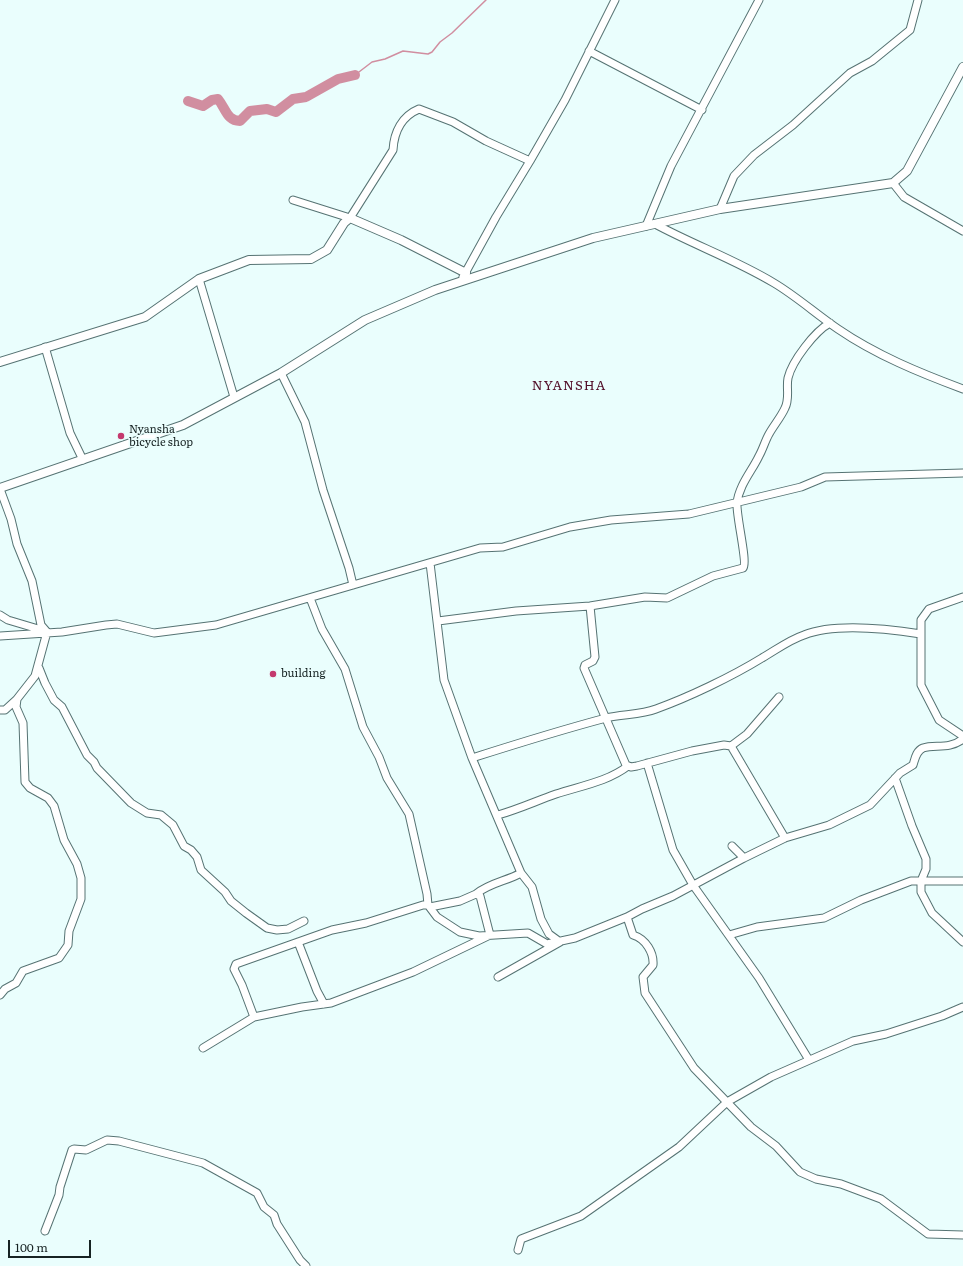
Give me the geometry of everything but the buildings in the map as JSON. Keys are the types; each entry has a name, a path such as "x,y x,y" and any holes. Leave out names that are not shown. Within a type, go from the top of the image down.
{"street":[{"path":"460,282 496,217 565,100 615,0"},
{"path":"650,225 671,166 759,0"},
{"path":"720,209 734,176 754,155 793,125 850,73 872,61 910,30 918,0"},
{"path":"589,51 702,110"},
{"path":"47,632 41,625 32,581 17,544 11,519 0,488 183,425 281,373 365,320 430,292 593,238 720,209 893,184 907,171 960,80 963,67"},
{"path":"0,362 145,317 199,279 249,260 311,259 328,250 344,223 350,218 393,150 393,140 398,128 411,112 419,109 454,122 486,141 530,161"},
{"path":"893,184 904,197 963,231"},
{"path":"293,200 350,218 401,240 466,273"},
{"path":"650,225 735,261 769,280 846,334 905,366 963,389"},
{"path":"199,279 234,397"},
{"path":"438,621 516,611 590,606 646,597 667,598 713,576 743,568 746,561 738,522 737,502 742,485 760,456 776,421 786,408 788,398 788,377 792,369 805,347 821,329 830,323"},
{"path":"45,347 70,433 83,460"},
{"path":"281,373 305,422 322,486 350,570 353,585"},
{"path":"0,636 62,632 91,626 118,624 154,633 216,625 480,548 503,547 570,527 611,520 689,514 801,487 824,478 963,473"},
{"path":"430,563 444,680 472,758 498,815 521,874 532,887 541,918 549,934 560,942"},
{"path":"310,598 322,629 345,669 363,727 388,778 409,814 429,906 437,917 460,932 479,936 524,932 547,944 575,938 627,917 673,896 784,838 829,825 870,805 895,778 913,765 916,754 922,748 948,746 963,738 939,720 921,685 921,620 929,609 963,596"},
{"path":"590,606 595,657 593,661 585,665 584,668 621,750 624,762 628,766"},
{"path":"0,615 8,620 35,627 47,632"},
{"path":"472,758 606,718 655,710 684,698 762,659 781,646 804,634 838,629 891,629 921,634"},
{"path":"0,710 5,710 17,700 35,676 47,632"},
{"path":"38,667 48,688 58,704 62,707 87,756 131,803 148,813 161,815 173,825 184,846 191,850 197,858 201,870 225,892 231,901 246,913 272,929 284,930 304,921"},
{"path":"498,815 526,807 556,794 586,786 619,773 628,766 647,763 692,751 724,745 731,746 747,734 779,697"},
{"path":"0,995 5,989 16,983 23,971 59,958 68,945 69,931 81,899 79,871 64,840 54,806 48,798 30,788 25,782 23,723 16,707 17,700"},
{"path":"731,746 784,838"},
{"path":"647,763 673,850 693,885 759,978 809,1060"},
{"path":"895,778 912,826 926,859 926,869 921,881 921,892 932,913 963,942"},
{"path":"732,846 744,858"},
{"path":"254,1017 234,965 332,930 366,923 404,910 460,901 476,894 486,887 509,880 521,874"},
{"path":"729,935 757,927 824,918 861,900 911,881 963,881"},
{"path":"476,894 480,896 490,935"},
{"path":"627,917 633,935 645,942 653,959 653,966 643,977 645,993 694,1068 751,1127 776,1146 805,1175 820,1180 841,1184 881,1199 928,1234 963,1235"},
{"path":"203,1048 254,1017 330,1003 413,972 490,935"},
{"path":"298,942 317,991 324,1004"},
{"path":"498,977 560,942"},
{"path":"518,1250 521,1239 581,1216 679,1147 727,1102 771,1077 853,1041 886,1034 942,1016 963,1007"},
{"path":"45,1231 59,1195 60,1187 72,1150 86,1150 107,1140 203,1162 257,1193 264,1207 274,1215 276,1224 300,1260 306,1266"}],"waterway":[{"path":"355,75 372,62 385,59 403,51 428,54 432,52 440,42 452,33 486,0"},
{"path":"188,101 203,106 212,100 218,99 229,117 240,121 250,111 267,109 276,112 293,99 306,97 338,79 355,75"}],"place":[{"name":"Nyansha bicycle shop","path":"121,436"},
{"name":"building","path":"273,674"}],"district":[{"name":"NYANSHA","path":"569,386"}]}
